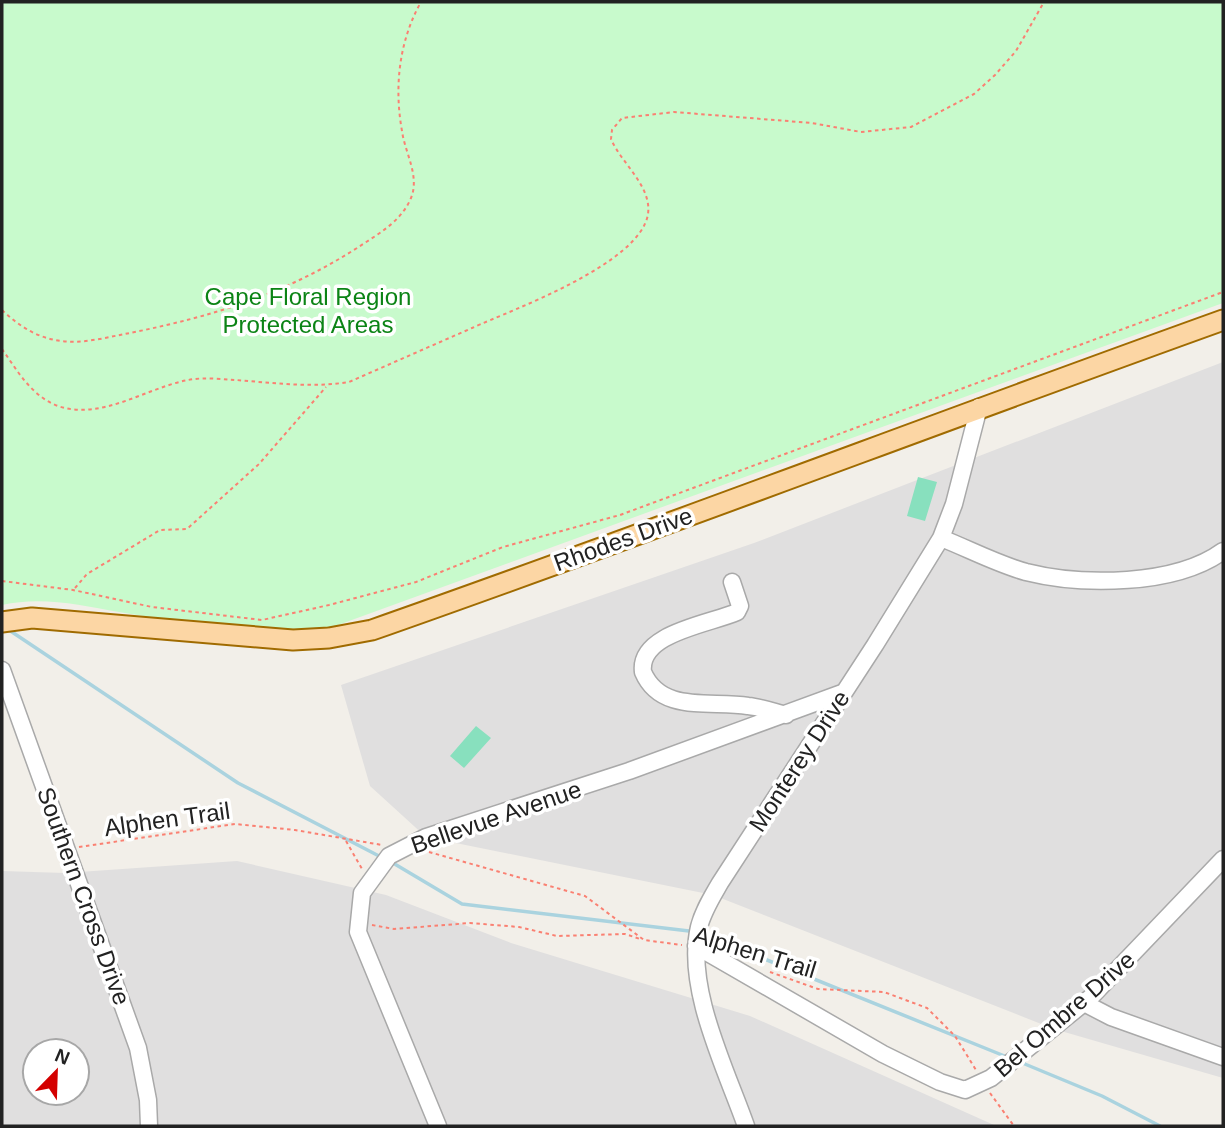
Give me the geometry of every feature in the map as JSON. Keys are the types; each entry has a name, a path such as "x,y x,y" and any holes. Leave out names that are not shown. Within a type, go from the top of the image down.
{"main road":[{"name":"Rhodes Drive","path":"5,622 60,620 286,640 352,635 816,471 979,407 1223,320"}],"street":[{"name":"Monterey Drive","path":"746,1126 701,995 696,946 701,919 720,883 941,538 954,505 979,407"},
{"path":"941,538 1022,571 1069,579 1168,576 1192,568 1223,551"},
{"path":"732,582 740,606 737,612 659,640 647,651 643,672 656,691 673,700 747,705 786,715"},
{"name":"Southern Cross Drive","path":"2,670 69,849 138,1048 148,1100 149,1126"},
{"name":"Bellevue Avenue","path":"438,1126 362,943 358,913 365,888 389,856 426,836 629,771 842,693"},
{"name":"Bel Ombre Drive","path":"696,946 883,1054 940,1082 965,1090 983,1083 1084,1003 1223,859"},
{"path":"1084,1003 1111,1017 1223,1057"}],"path":[{"path":"2,310 28,331 64,342 180,324 307,279 385,229 405,209 414,190 402,131 398,81 402,51 421,2"},
{"path":"2,349 27,384 42,398 59,406 97,408 191,379 327,386 349,382 579,280 632,241 643,228 648,213 646,195 611,139 612,130 622,118 674,112 812,123 861,132 911,127 974,94 995,75 1016,51 1044,2"},
{"path":"2,581 74,590 152,607 262,620 348,601 416,582 503,547 620,515 1223,292"},
{"path":"74,590 87,574 160,530 187,529 259,464 327,386"},
{"name":"Alphen Trail","path":"69,849 235,824 295,830 345,840 403,847"},
{"path":"345,840 361,867 365,888"},
{"path":"426,852 585,895 644,940"},
{"name":"Alphen Trail","path":"368,920 384,929 470,923 519,927 557,936 625,934 644,940 696,946"},
{"name":"Alphen Trail","path":"769,972 818,989 884,992 927,1008 955,1036 983,1083 1014,1126"}],"shaded area":[{"path":"1223,362 1223,1078 1054,1029 713,895 426,837 370,786 341,685 754,543"},
{"path":"237,861 386,895 511,943 750,1016 994,1125 2,1126 2,871 65,873"}],"green space":[{"name":"Cape Floral Region Protected Areas","path":"2,2 1223,2 1223,303 327,629 276,632 197,625 61,602 31,601 2,605"},
{"path":"918,477 937,482 925,521 907,516"},
{"path":"476,726 491,738 464,768 450,756"}],"waterway":[{"path":"6,628 238,783 379,856"},
{"path":"393,863 462,904 689,931"},
{"path":"710,937 1007,1057"},
{"path":"1020,1062 1102,1096 1160,1126"}]}
